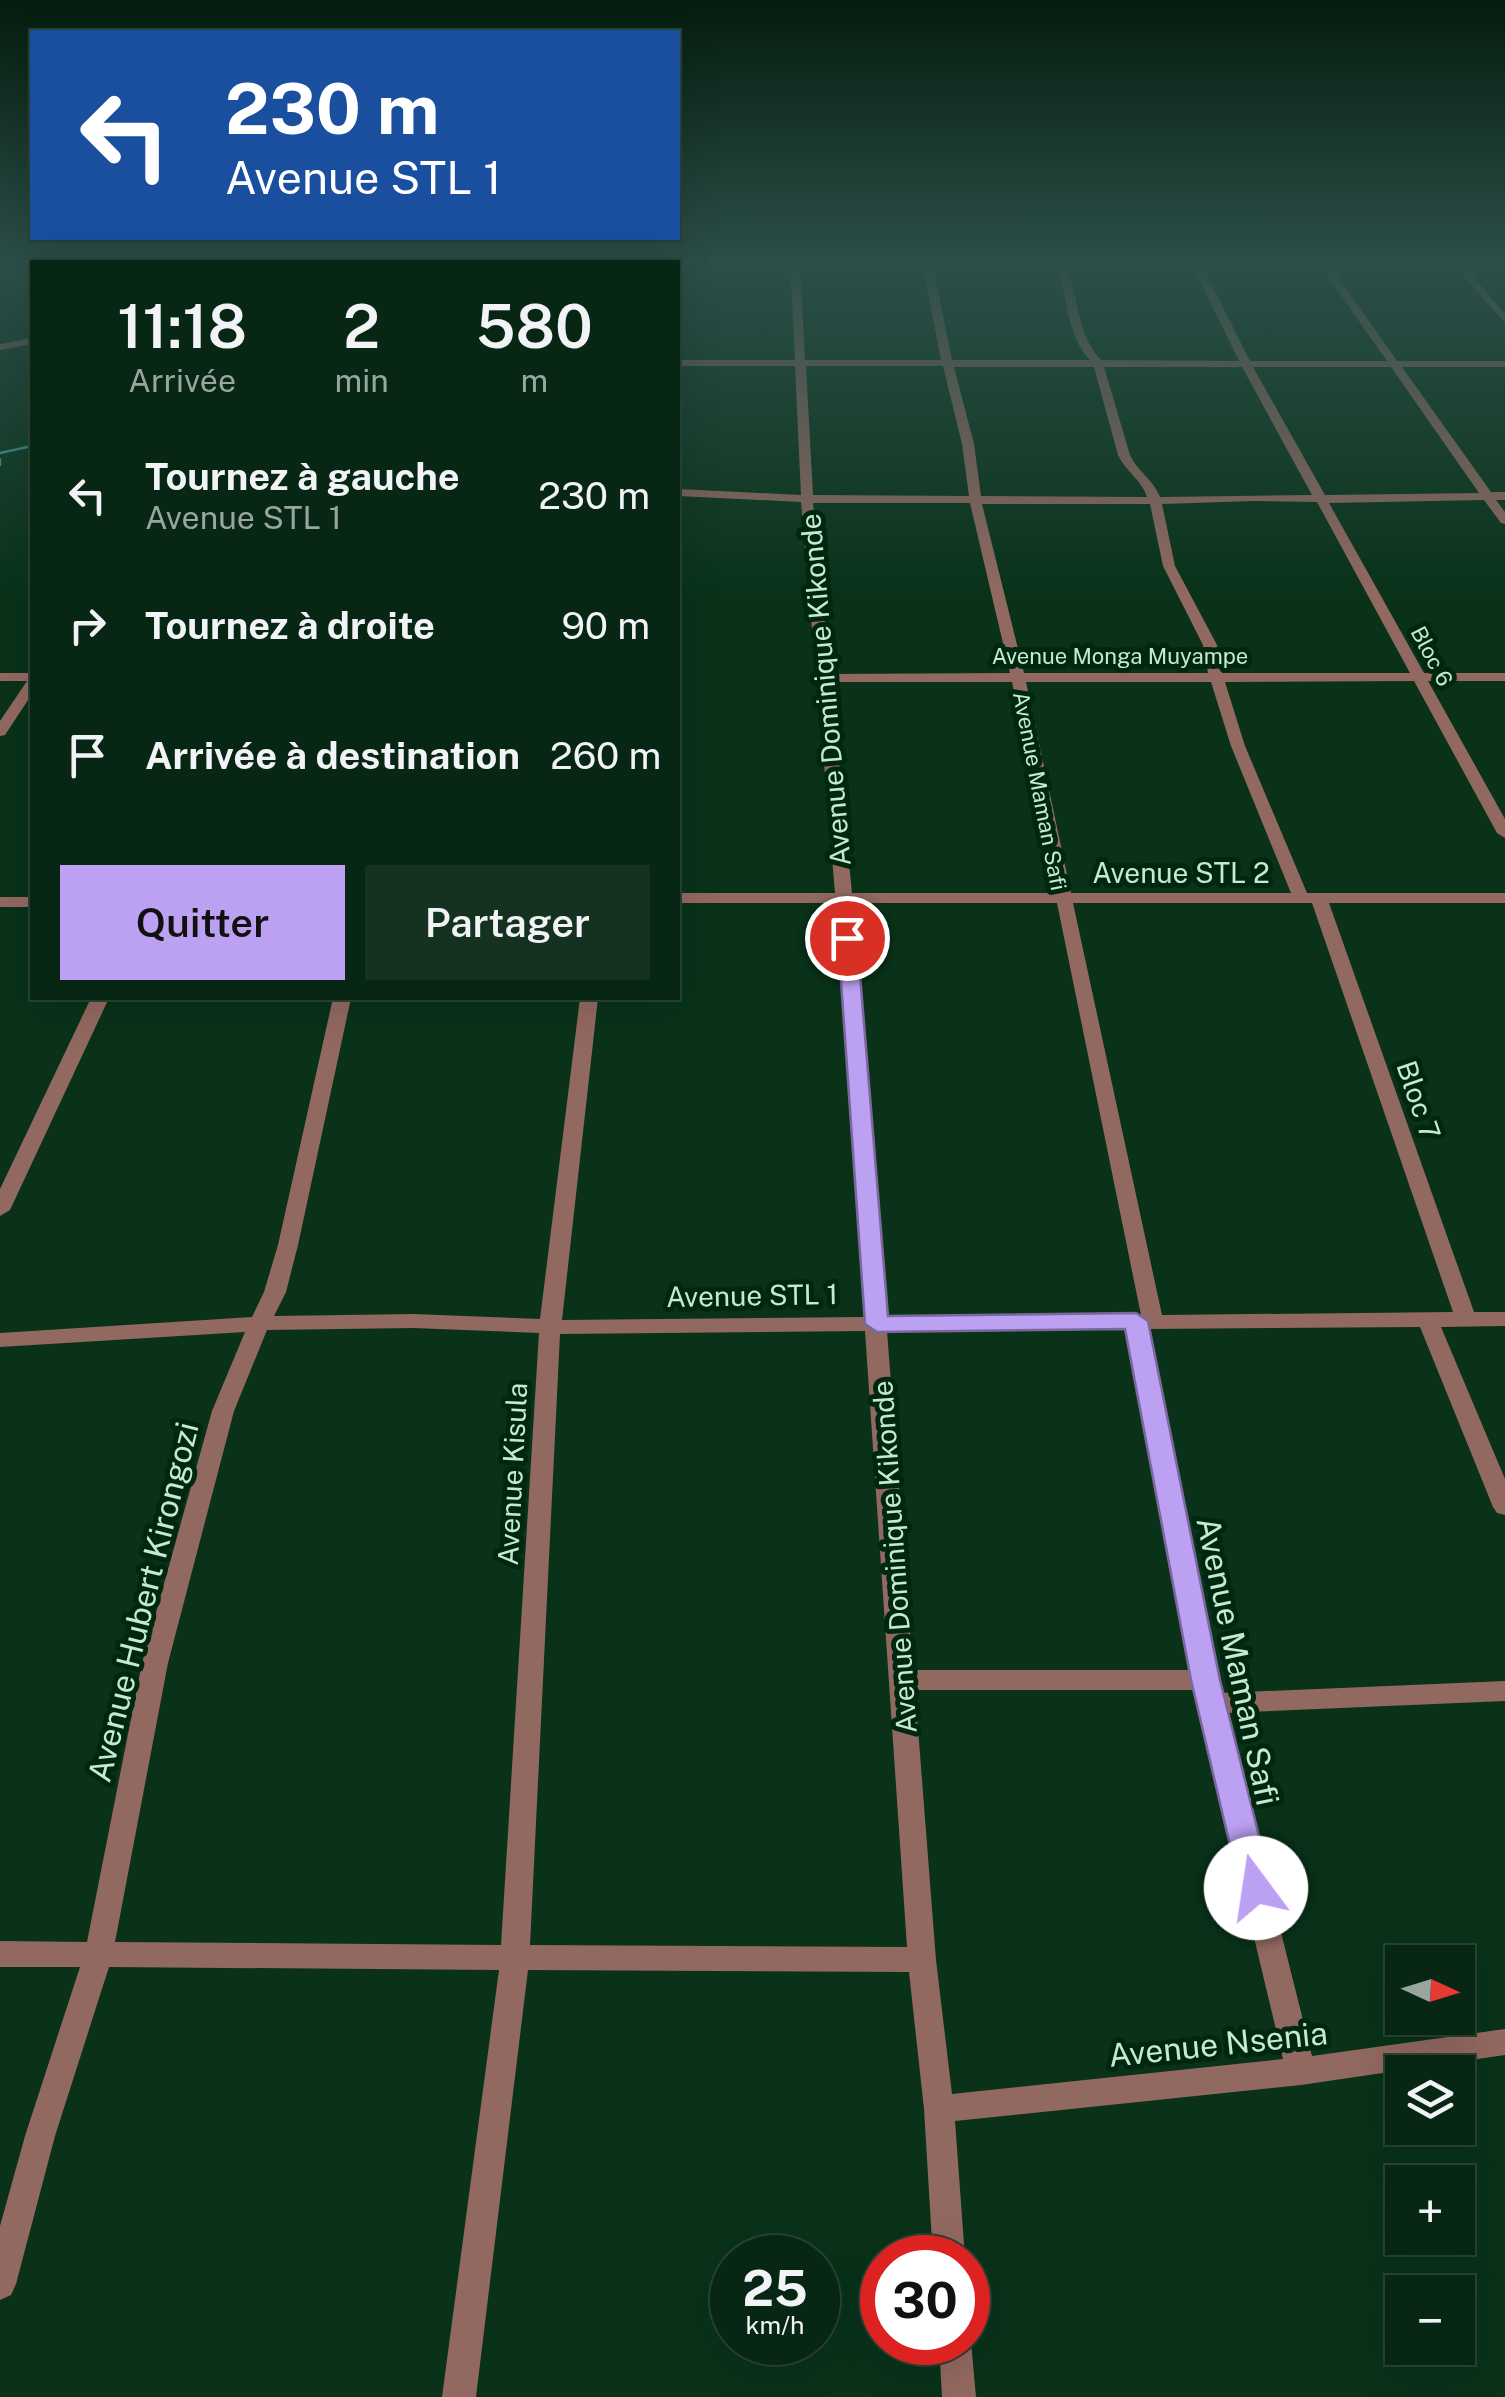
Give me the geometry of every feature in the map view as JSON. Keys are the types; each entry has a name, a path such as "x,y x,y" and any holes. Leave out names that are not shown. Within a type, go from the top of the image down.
{"street":[{"name":"Avenue Dominique Kikonde","path":"800,373 807,499 844,899 877,1324 922,1960 939,2109 947,2235"},
{"name":"Avenue Maman Safi","path":"950,373 1018,678 1062,900 1144,1321 1208,1692 1301,2071"},
{"path":"1101,373 1128,463 1144,478 1156,500"},
{"name":"Bloc 6","path":"1251,373 1505,833"},
{"path":"1400,373 1505,520"},
{"path":"680,493 807,499 1505,496"},
{"name":"Bloc 7","path":"1156,500 1170,566 1210,645 1208,654 1238,746 1310,898 1466,1320"},
{"path":"0,676 30,680"},
{"name":"Avenue Monga Muyampe","path":"822,678 1505,677"},
{"path":"0,732 30,683"},
{"name":"Avenue STL 2","path":"680,898 1505,898"},
{"path":"0,902 30,902"},
{"path":"0,1210 99,1000"},
{"name":"Avenue Hubert Kirongozi","path":"0,2284 40,2136 99,1954 155,1663 223,1411 261,1323 288,1245 342,1000"},
{"name":"Avenue Kisula","path":"459,2397 515,1956 550,1327 590,1000"},
{"name":"Avenue STL 1","path":"0,1340 261,1323 486,1322 550,1327 1505,1319"},
{"path":"1428,1320 1505,1507"},
{"path":"904,1680 1208,1692 1505,1691"},
{"path":"0,1954 922,1960"},
{"name":"Avenue Nsenia","path":"939,2109 1301,2071 1505,2042"},
{"path":"957,2365 959,2397"}],"waterway":[{"path":"0,453 30,446"},
{"path":"0,459 0,465"}],"route":[{"path":"847,938 877,1324 1136,1321 1205,1680 1256,1888"}]}
